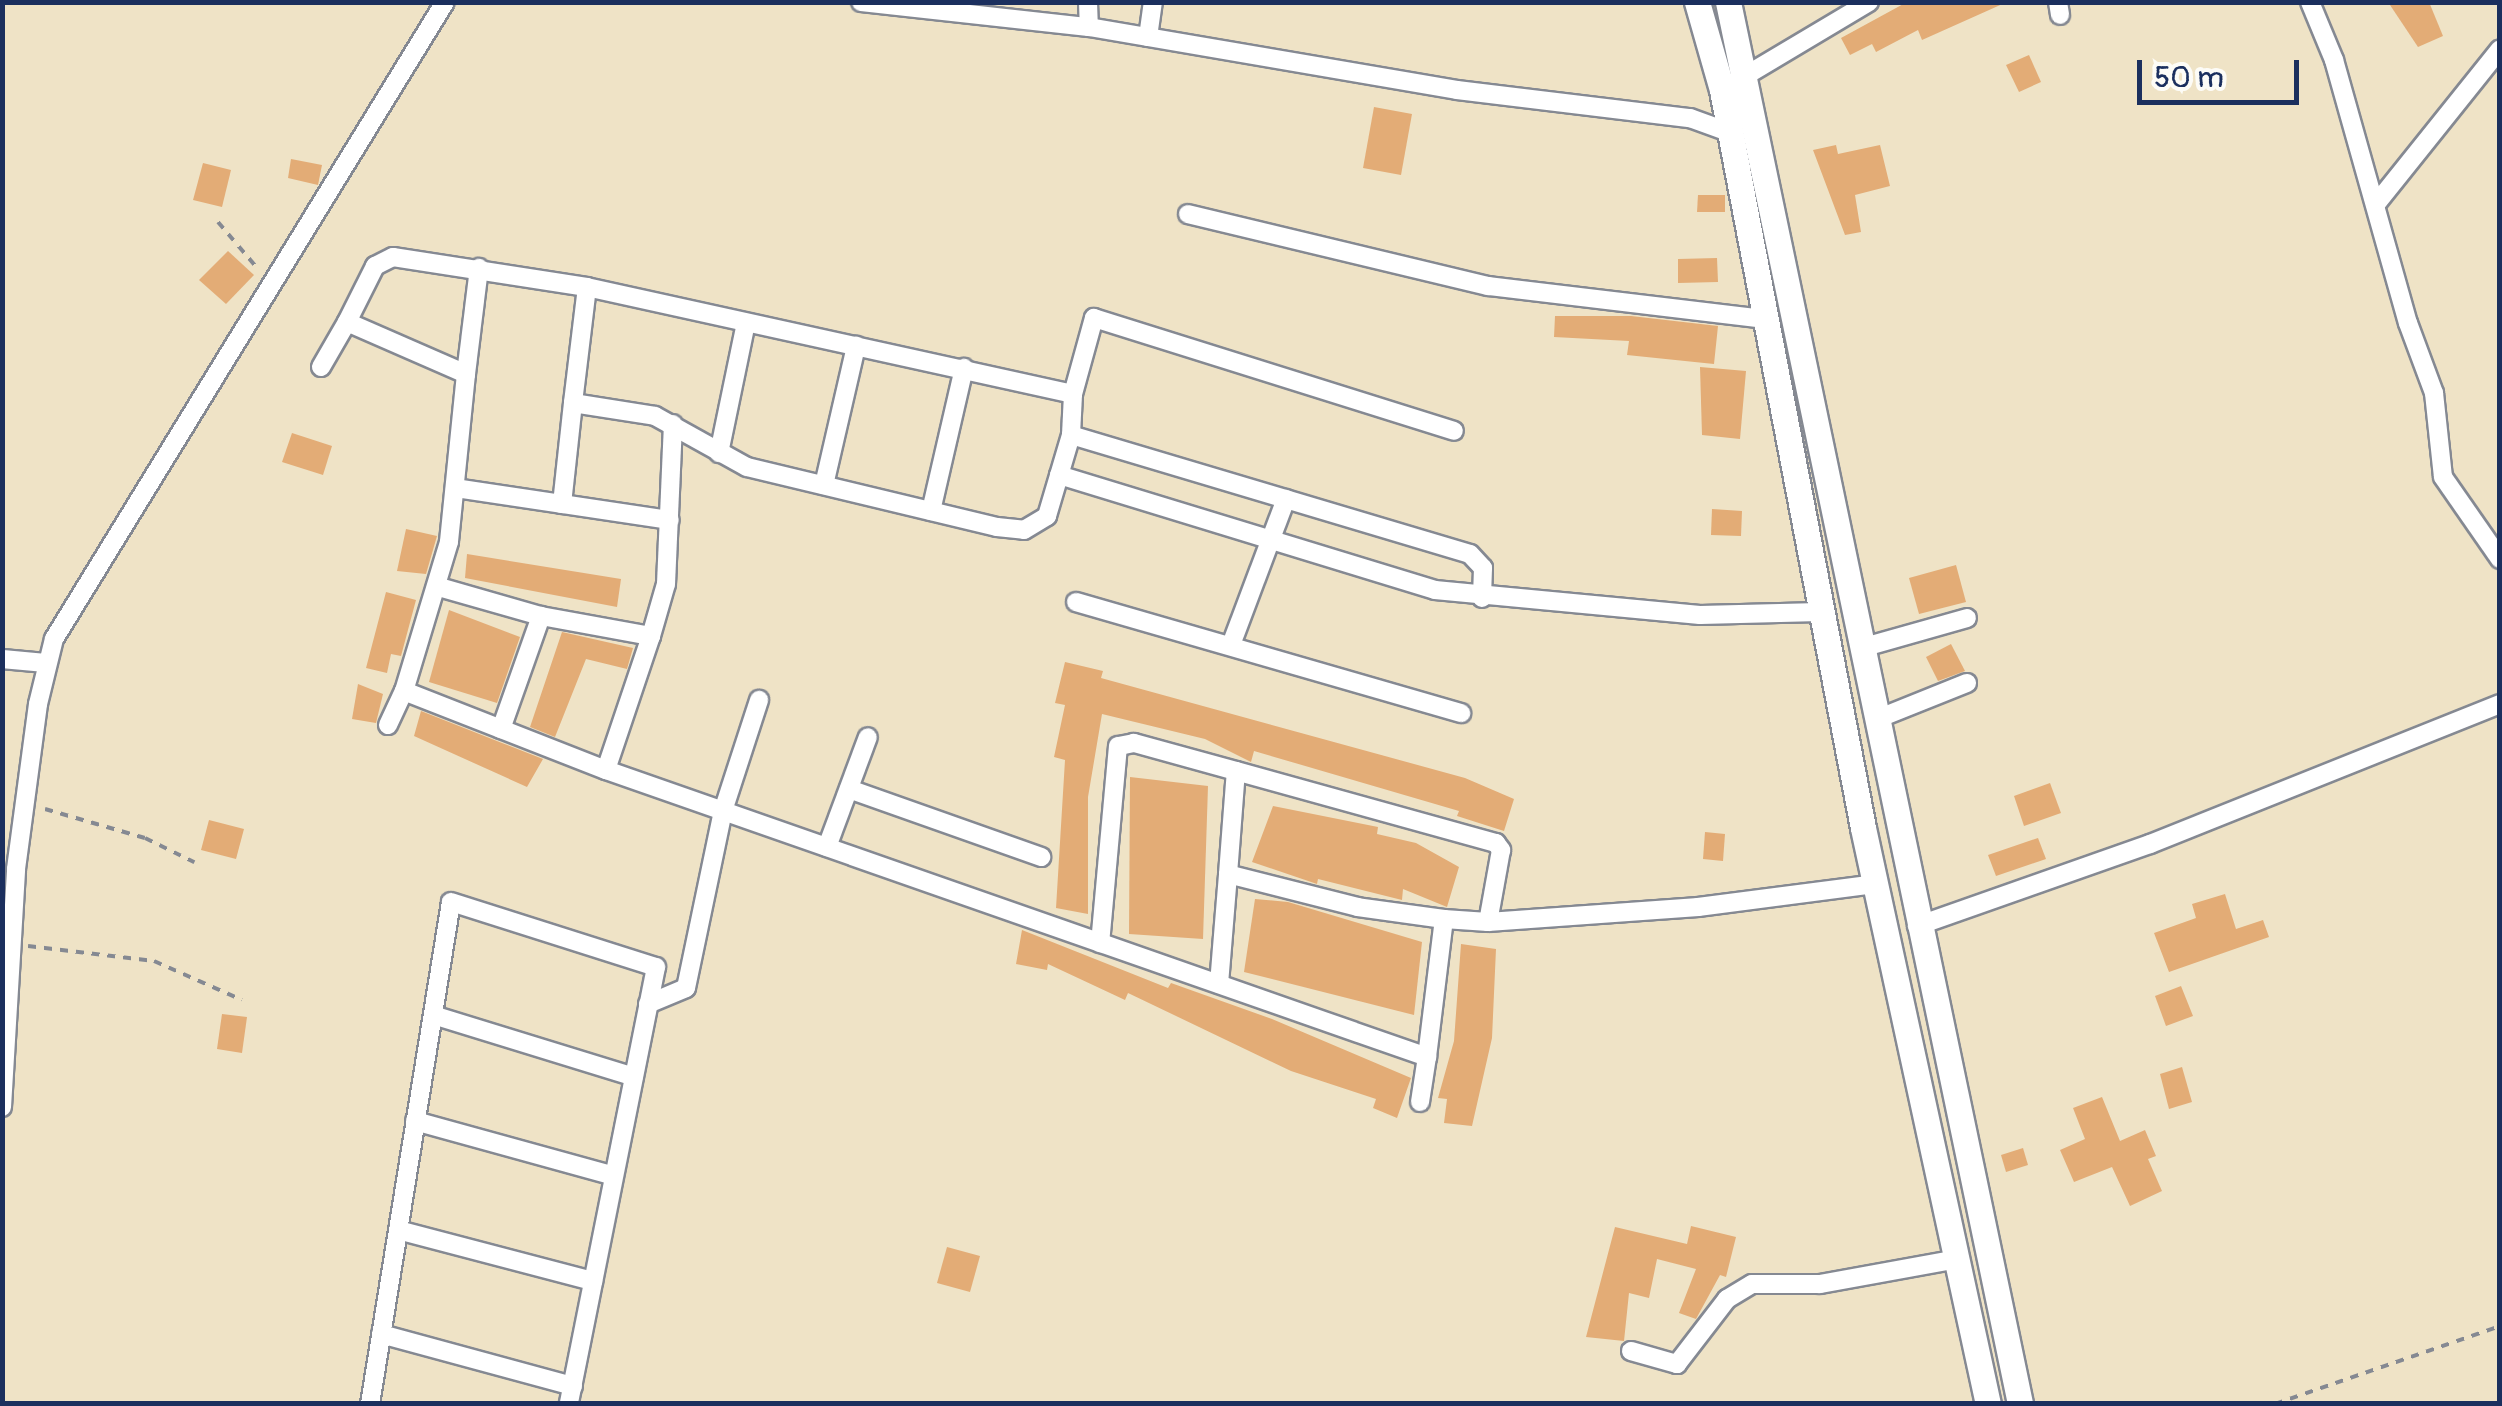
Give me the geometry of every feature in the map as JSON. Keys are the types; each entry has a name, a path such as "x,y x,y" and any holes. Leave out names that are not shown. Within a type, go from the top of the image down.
{"street":[{"path":"2,1107 5,1014 14,946 9,868 25,808 45,662 445,2"},
{"path":"862,2 1089,27 1457,90 1690,118 1760,146"},
{"path":"1088,2 1089,27"},
{"path":"1148,36 1154,2"},
{"path":"1697,2 1722,90 1820,612 1988,1404"},
{"path":"1728,2 1747,74 1917,926 2020,1404"},
{"path":"1722,90 1868,2"},
{"path":"2310,2 2439,414 2443,477 2500,559"},
{"path":"2376,204 2500,49"},
{"path":"1188,214 1488,286 1766,318"},
{"path":"321,367 380,261 422,258 588,287 1074,394"},
{"path":"388,725 404,691 439,587 455,488 479,268"},
{"path":"562,504 588,287"},
{"path":"574,403 673,424 719,453 824,485 1024,530 1047,516 1070,435 1074,394 1094,318 1454,431"},
{"path":"347,322 466,374"},
{"path":"719,453 746,322"},
{"path":"824,485 856,346"},
{"path":"930,511 964,368"},
{"path":"606,770 666,584 673,424"},
{"path":"1070,435 1470,554 1483,568 1482,598"},
{"path":"1059,475 1270,540 1482,598 1700,615 1820,612"},
{"path":"455,488 670,520"},
{"path":"1231,645 1286,499"},
{"path":"439,587 541,616 651,636"},
{"path":"1076,602 1460,713"},
{"path":"501,729 541,616"},
{"path":"1861,648 1967,618"},
{"path":"2,660 45,662"},
{"path":"1876,718 1966,683"},
{"path":"404,691 606,770 1426,1057"},
{"path":"648,1004 686,988 723,811 759,700"},
{"path":"1917,926 2150,844 2500,704"},
{"path":"827,847 868,737"},
{"path":"1100,943 1118,746 1134,743 1496,843 1501,850 1488,922"},
{"path":"1219,984 1236,771"},
{"path":"849,789 1042,857"},
{"path":"1228,874 1358,907 1488,922 1698,907 1876,884"},
{"path":"370,1404 381,1334 398,1230 432,1015 451,902 656,967 571,1395 381,1334"},
{"path":"1420,1102 1444,919"},
{"path":"432,1015 634,1076"},
{"path":"415,1121 614,1176"},
{"path":"398,1230 594,1281"},
{"path":"1632,1351 1678,1364 1726,1299 1752,1284 1820,1284 1958,1259"}],"path":[{"path":"218,222 272,284"},
{"path":"25,808 58,809 194,862"},
{"path":"14,946 154,961 242,1000"},
{"path":"2275,1404 2500,1326"}],"building":[{"path":"1907,2 2007,2 1922,40 1918,30 1876,52 1872,44 1850,55 1841,38"},
{"path":"2388,2 2429,2 2443,36 2418,47"},
{"path":"2029,55 2041,82 2019,92 2006,65"},
{"path":"1374,107 1412,114 1401,175 1363,168"},
{"path":"1836,145 1838,154 1880,145 1890,186 1855,195 1861,232 1845,235 1813,150"},
{"path":"291,159 322,165 318,185 288,178"},
{"path":"203,163 231,170 222,207 193,200"},
{"path":"1698,195 1725,195 1725,212 1697,212"},
{"path":"228,251 254,275 226,304 199,280"},
{"path":"1717,258 1718,282 1678,283 1678,259"},
{"path":"1555,316 1631,316 1718,326 1714,364 1627,355 1629,341 1554,337"},
{"path":"1700,367 1746,371 1740,439 1702,435"},
{"path":"292,433 332,446 323,475 282,462"},
{"path":"1712,509 1742,511 1741,536 1711,535"},
{"path":"406,529 437,536 426,574 397,571"},
{"path":"467,554 621,579 617,607 465,578"},
{"path":"1956,565 1966,602 1919,614 1909,578"},
{"path":"386,592 416,600 401,656 391,654 387,673 366,668"},
{"path":"449,610 520,637 497,703 429,682"},
{"path":"562,632 633,648 627,669 586,659 555,737 530,727"},
{"path":"1951,644 1965,671 1938,681 1926,657"},
{"path":"1065,662 1103,671 1101,678 1465,778 1514,799 1504,831 1457,816 1459,811 1254,751 1251,762 1205,739 1102,714 1088,797 1088,914 1056,908 1065,760 1054,757 1065,705 1055,703"},
{"path":"358,684 383,694 376,723 352,719"},
{"path":"421,711 543,759 527,787 414,736"},
{"path":"1130,777 1208,786 1203,939 1129,934"},
{"path":"2050,783 2061,813 2024,826 2014,796"},
{"path":"1273,806 1378,827 1377,834 1416,843 1459,867 1447,907 1403,889 1402,900 1318,879 1317,884 1252,862"},
{"path":"209,820 244,829 236,859 201,850"},
{"path":"1705,832 1725,834 1723,861 1703,859"},
{"path":"2038,838 2046,859 1996,876 1988,855"},
{"path":"2225,894 2236,929 2263,920 2269,937 2169,972 2154,933 2196,918 2192,904"},
{"path":"1255,899 1288,902 1422,942 1414,1015 1244,972"},
{"path":"1022,930 1168,988 1171,983 1272,1019 1411,1078 1397,1118 1373,1108 1376,1099 1291,1071 1128,993 1125,1000 1048,964 1047,970 1016,964"},
{"path":"1461,944 1496,949 1492,1038 1472,1126 1444,1123 1447,1099 1438,1098 1454,1041"},
{"path":"2181,986 2193,1016 2166,1026 2155,996"},
{"path":"222,1014 247,1017 242,1053 217,1049"},
{"path":"2182,1067 2192,1102 2169,1109 2160,1074"},
{"path":"2102,1097 2120,1141 2145,1130 2156,1156 2148,1159 2162,1191 2130,1206 2112,1167 2074,1182 2060,1150 2085,1139 2073,1108"},
{"path":"2023,1148 2028,1165 2006,1172 2001,1155"},
{"path":"1691,1226 1736,1237 1726,1277 1720,1275 1696,1319 1679,1313 1696,1269 1657,1259 1649,1298 1629,1293 1624,1341 1586,1337 1615,1227 1687,1244"},
{"path":"947,1247 980,1256 970,1292 937,1283"}]}
